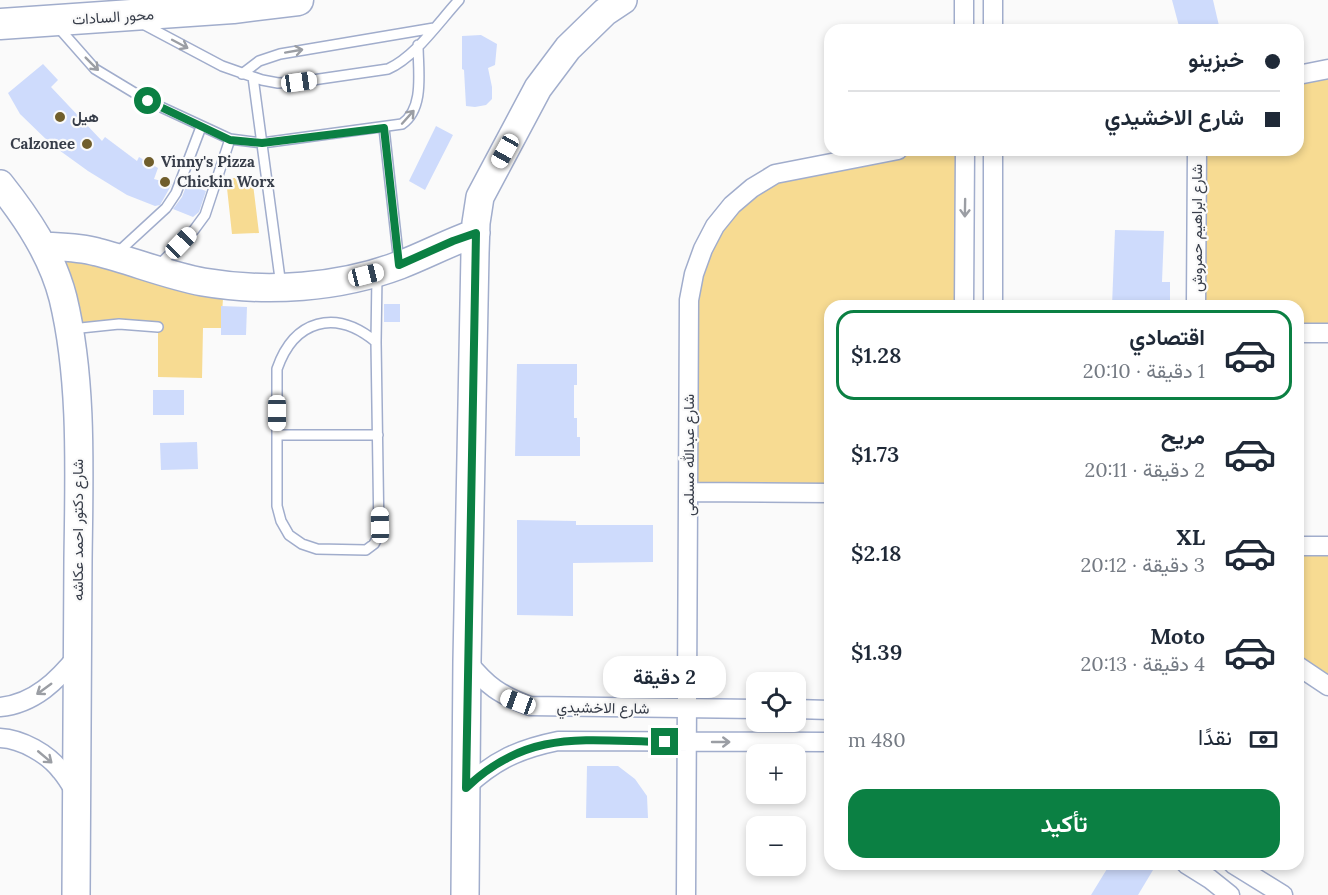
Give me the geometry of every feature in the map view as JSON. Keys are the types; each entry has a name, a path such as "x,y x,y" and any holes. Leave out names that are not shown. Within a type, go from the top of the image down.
{"main road":[{"name":"محور السادات","path":"0,24 129,17 237,4 298,0"}],"street":[{"path":"465,895 467,661 476,233 480,197 538,88 568,48 605,12 623,0"},
{"path":"964,0 964,24"},
{"path":"993,0 993,24"},
{"path":"1304,74 1328,69"},
{"name":"شارع عبدالله مسلمى","path":"686,895 689,300 694,274 715,226 732,205 745,194 775,174 867,156"},
{"path":"964,300 965,156"},
{"path":"993,156 993,300"},
{"name":"شارع ابراهيم حمروش","path":"1196,300 1197,156"},
{"name":"شارع دكتور احمد عكاشه","path":"0,184 43,246 63,297 69,329 78,418 76,895"},
{"path":"43,246 78,248 204,282 281,287 330,282 388,269 476,233"},
{"path":"1304,333 1328,333"},
{"path":"689,492 824,493"},
{"path":"1304,546 1328,546"},
{"path":"0,707 35,696 59,678 78,655"},
{"name":"شارع الاخشيدي","path":"467,661 483,681 498,692 530,706 746,709"},
{"path":"1304,670 1328,687"},
{"path":"806,709 824,710"},
{"path":"0,738 9,738 37,750 60,770 77,795"},
{"path":"466,788 485,770 507,756 540,744 558,741 824,742"},
{"path":"1196,870 1230,895"},
{"path":"1243,870 1283,895"}],"lane":[{"path":"129,17 242,74 278,83 299,82 388,69 405,60 459,0"},
{"path":"52,21 95,69 148,101 230,140 262,143 402,124 414,111 417,100 418,45"},
{"path":"242,74 259,61 280,54 434,28"},
{"path":"253,77 281,287"},
{"path":"113,256 166,208 176,193 201,127"},
{"path":"376,342 362,330 345,323 327,322 309,327 294,338 283,352 277,369 277,506 280,521 289,534 302,544 317,549 366,550 374,544 379,535 376,342 388,269 384,128"},
{"path":"154,270 194,230 205,215 230,140"},
{"path":"69,329 119,324 158,327"},
{"path":"277,435 378,435"}],"shaded area":[{"path":"1328,69 1328,333 1304,333 1304,300 1196,300 1197,156 1304,156 1304,74"},
{"path":"875,156 965,156 964,300 824,300 824,493 689,492 689,300 703,249 752,188"},
{"path":"252,176 259,233 232,234 226,179"},
{"path":"61,247 224,284 221,328 203,328 202,378 158,377 158,327 69,329"},
{"path":"1304,546 1328,546 1328,686 1304,670"}],"building":[{"path":"1172,0 1213,0 1219,24 1178,24"},
{"path":"481,35 497,44 495,65 488,68 492,99 486,105 466,106 464,70 462,69 462,36"},
{"path":"43,64 58,80 51,87 102,141 105,137 137,161 139,157 158,168 154,179 172,184 160,205 155,206 127,195 88,171 52,145 20,114 8,93"},
{"path":"436,126 453,135 425,190 409,181"},
{"path":"187,184 206,191 199,212 193,217 173,209 182,197"},
{"path":"1115,230 1164,231 1162,282 1170,282 1170,300 1112,300"},
{"path":"384,304 400,304 400,322 384,322"},
{"path":"221,306 247,307 246,335 221,335"},
{"path":"517,364 577,364 577,385 574,385 574,418 577,418 577,437 580,437 580,456 515,456"},
{"path":"153,390 184,390 184,415 153,415"},
{"path":"197,442 198,469 161,470 160,443"},
{"path":"517,520 576,521 576,525 653,525 653,562 573,563 573,616 517,615"},
{"path":"587,766 618,766 635,779 647,796 648,818 586,818"},
{"path":"1106,870 1153,870 1138,895 1091,895"}],"place":[{"name":"هيل","path":"60,117"},
{"name":"Calzonee","path":"87,144"},
{"name":"Vinny's Pizza","path":"149,162"},
{"name":"Chickin Worx","path":"165,182"}],"route":[{"path":"148,101 230,140 262,143 384,128 399,265 476,233 466,788 485,770 507,756 532,746 558,741 665,742"}]}
